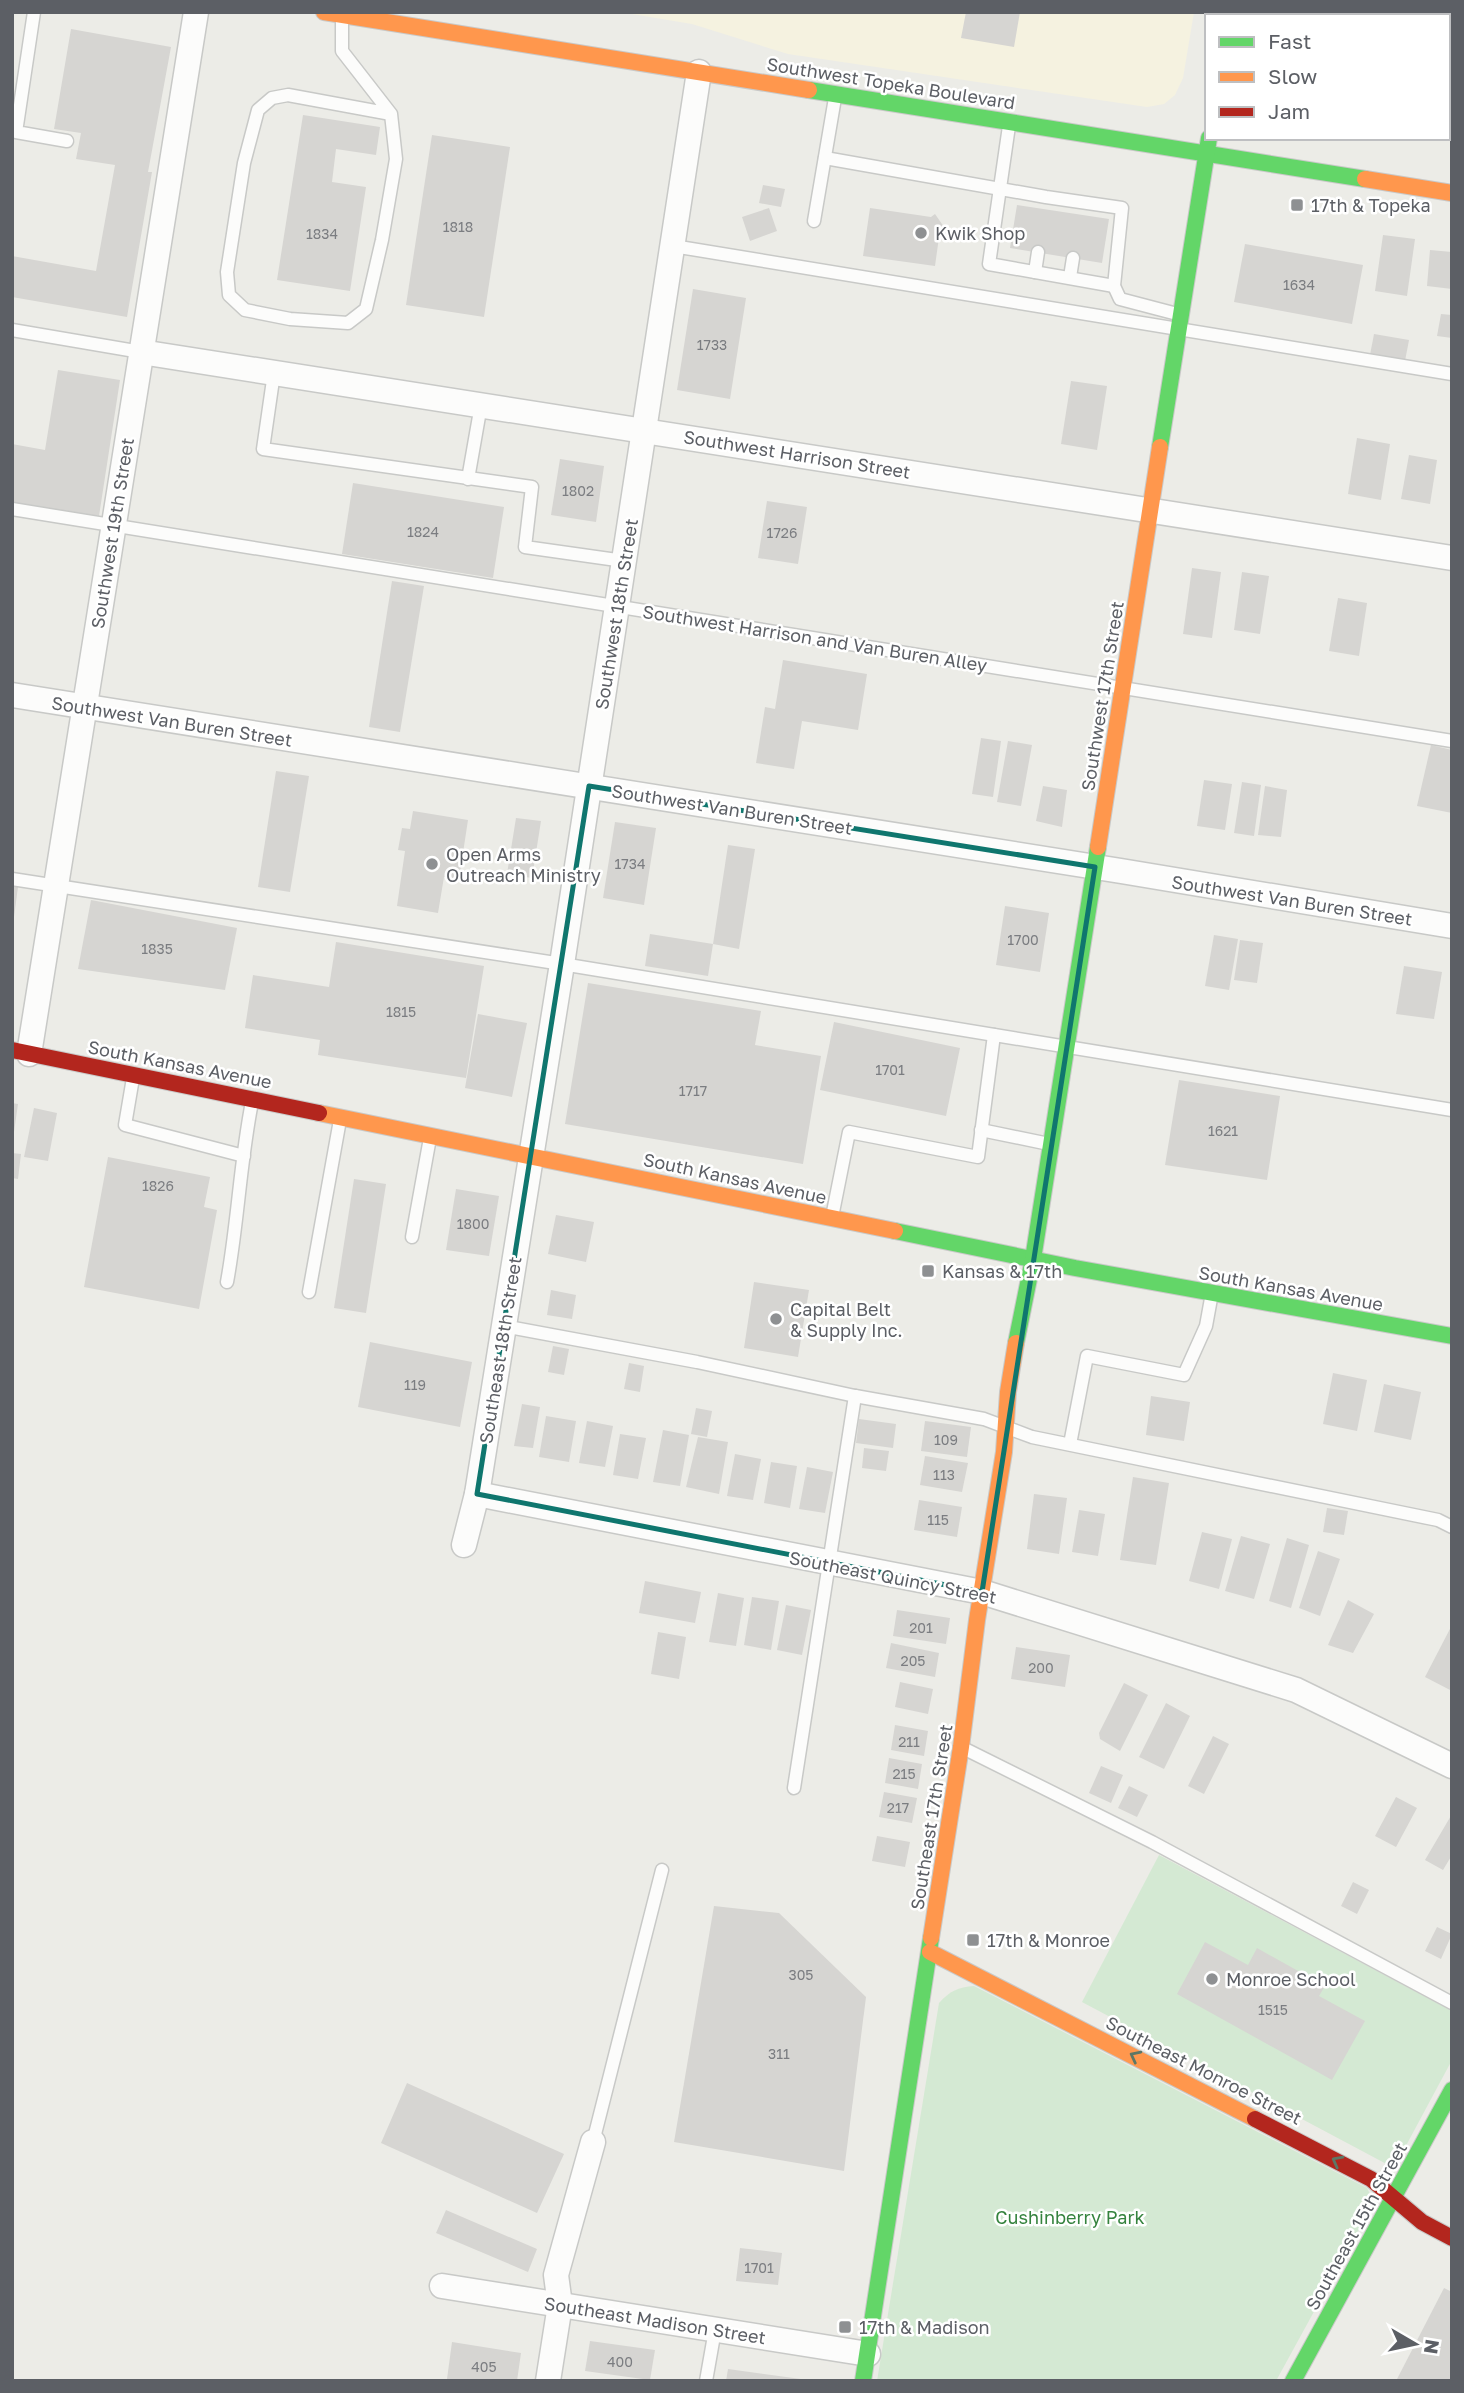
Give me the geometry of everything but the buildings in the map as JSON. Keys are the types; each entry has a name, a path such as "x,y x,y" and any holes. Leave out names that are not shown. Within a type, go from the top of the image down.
{"main road":[{"name":"Southwest Topeka Boulevard","path":"336,13 1010,122 1208,146 1452,192"},
{"name":"Southwest 17th Street","path":"1033,1259 1208,146"},
{"name":"South Kansas Avenue","path":"21,1052 1033,1259 1452,1336"},
{"name":"Southeast 17th Street","path":"863,2381 961,1747 1004,1452 1008,1392 1033,1259"},
{"name":"Southeast Monroe Street","path":"930,1952 1371,2179 1422,2222 1452,2238"},
{"name":"Southeast 15th Street","path":"1293,2381 1452,2090"}],"street":[{"name":"Southwest 19th Street","path":"21,1052 56,887 196,12"},
{"name":"Southwest 18th Street","path":"531,1155 699,72"},
{"name":"Southwest Harrison Street","path":"142,352 1452,558"},
{"name":"Southwest Van Buren Street","path":"12,695 1452,926"},
{"name":"Southeast 18th Street","path":"464,1545 477,1494 531,1155"},
{"name":"Southeast Quincy Street","path":"477,1494 982,1592 1296,1690 1452,1766"},
{"path":"548,2381 560,2305 556,2275 593,2142"},
{"name":"Southeast Madison Street","path":"442,2286 867,2354"}],"lane":[{"path":"34,12 16,132 67,141"},
{"path":"336,13 342,51 391,114 396,159 366,310 348,323 290,318 245,310 229,295 227,272 244,163 258,110 272,98 288,95 391,114"},
{"path":"814,221 835,94"},
{"path":"1010,122 989,264 1114,286"},
{"path":"825,158 1001,189 1045,203 1079,209 1122,208 1114,286 1120,299 1180,322"},
{"path":"673,246 1180,322 1452,374"},
{"path":"1035,272 1038,253"},
{"path":"1070,277 1073,258"},
{"path":"12,330 142,352"},
{"path":"274,373 263,449 532,487 525,547 624,561"},
{"path":"468,479 481,405"},
{"name":"Southwest Harrison and Van Buren Alley","path":"12,509 1452,741"},
{"path":"12,879 562,964 1452,1110"},
{"path":"832,1217 849,1132 978,1157 995,1035"},
{"path":"133,1075 124,1125 244,1156"},
{"path":"227,1282 252,1099"},
{"path":"309,1292 341,1117"},
{"path":"981,1130 1052,1144"},
{"path":"412,1237 430,1135"},
{"path":"1070,1444 1087,1356 1184,1375 1206,1326 1212,1293"},
{"path":"503,1326 984,1419 1032,1437 1425,1517 1452,1527"},
{"path":"794,1787 856,1396"},
{"path":"961,1747 1152,1842 1452,2003"},
{"path":"593,2142 662,1870"},
{"path":"706,2381 715,2330"}],"highlighted area":[{"path":"589,786 1095,867 982,1592 477,1494"}],"shaded area":[{"path":"620,12 1194,12 1183,78 1175,95 1164,104 1147,107 788,54 692,24"}],"green space":[{"path":"1159,1855 1452,2011 1452,2060 1394,2168 1082,2002"},
{"name":"Cushinberry Park","path":"974,1986 1367,2188 1374,2202 1276,2381 877,2381 939,2003 955,1990"}],"traffic: fast":[{"path":"809,90 1365,179"},
{"path":"1160,447 1209,140"},
{"path":"1016,1343 1033,1259 1098,847"},
{"path":"895,1231 1075,1268 1452,1336"},
{"path":"863,2381 931,1938"},
{"path":"1293,2381 1452,2090"}],"traffic: slow":[{"path":"324,12 809,90"},
{"path":"1365,179 1452,193"},
{"path":"1098,847 1160,447"},
{"path":"319,1113 895,1231"},
{"path":"931,1938 1004,1452 1008,1392 1016,1343"},
{"path":"930,1952 1255,2119"}],"traffic: jam":[{"path":"12,1050 319,1113"},
{"path":"1255,2119 1371,2179 1422,2222 1452,2238"}],"place":[{"name":"17th & Topeka","path":"1297,205"},
{"name":"Kwik Shop","path":"921,233"},
{"name":"Open Arms Outreach Ministry","path":"432,864"},
{"name":"Kansas & 17th","path":"928,1271"},
{"name":"Capital Belt & Supply Inc.","path":"776,1319"},
{"name":"17th & Monroe","path":"973,1940"},
{"name":"Monroe School","path":"1212,1979"},
{"name":"17th & Madison","path":"845,2327"}]}
